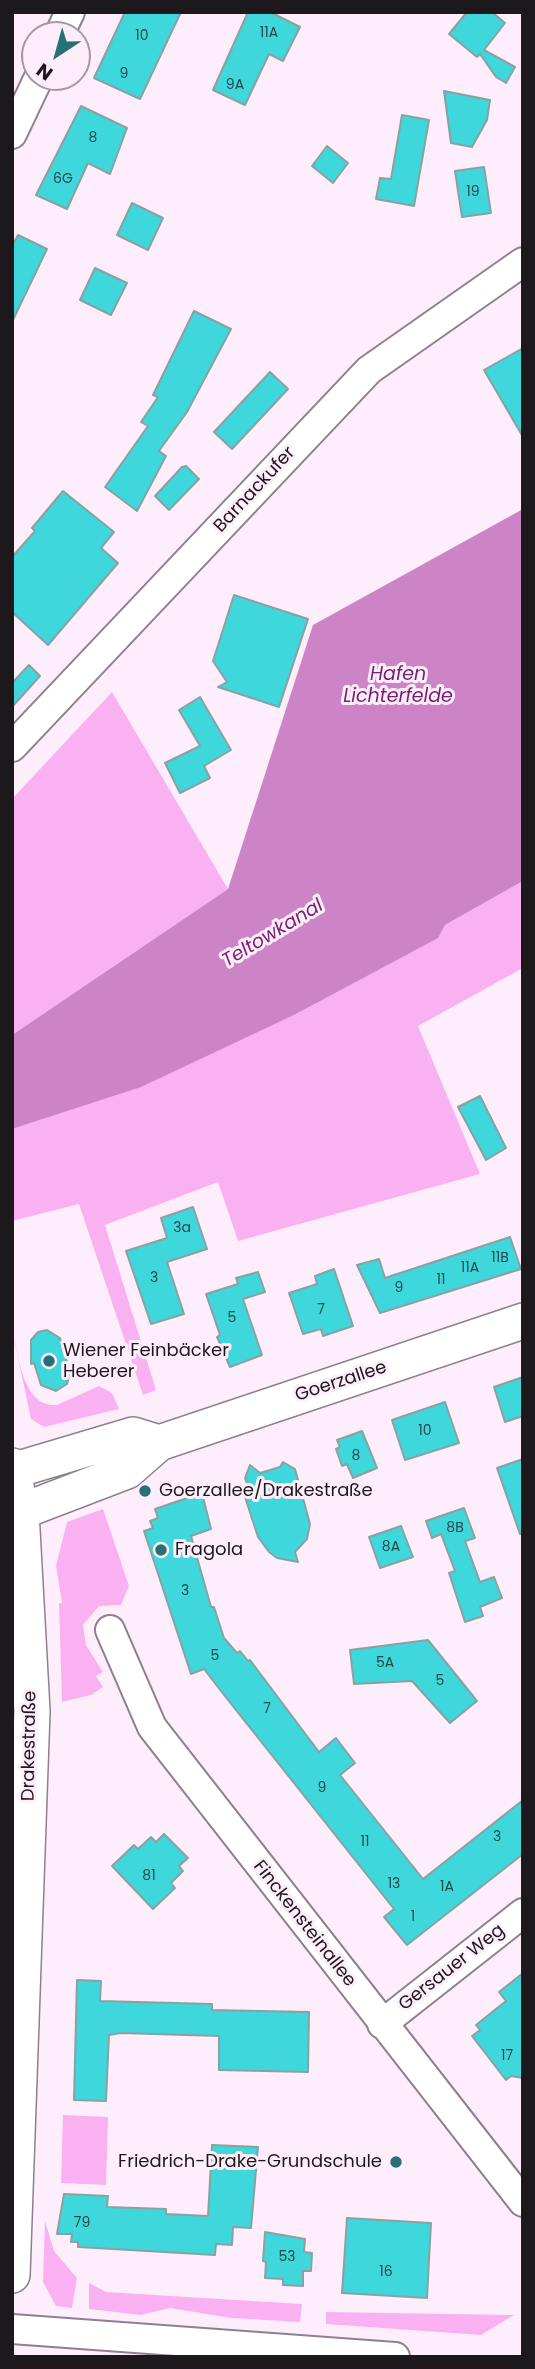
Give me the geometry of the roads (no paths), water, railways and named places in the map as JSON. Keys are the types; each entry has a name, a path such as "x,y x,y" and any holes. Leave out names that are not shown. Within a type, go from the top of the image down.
{"main road":[{"name":"Goerzallee","path":"17,1514 127,1471 159,1443 523,1321"},
{"name":"Goerzallee","path":"13,1469 134,1435 159,1443"},
{"name":"Drakestraße","path":"12,2275 32,1711 13,1469"}],"street":[{"path":"12,134 32,91"},
{"name":"Barnackufer","path":"12,747 369,370 523,262"},
{"name":"Finckensteinallee","path":"110,1630 152,1727 523,2202"},
{"name":"Gersauer Weg","path":"382,2024 523,1913"},
{"path":"12,2329 395,2357"}],"water":[{"path":"523,509 523,881 445,925 438,938 296,1014 141,1087 12,1129 12,1035 228,889 313,625"}],"place":[{"name":"Wiener Feinbäcker Heberer","path":"49,1361"},
{"name":"Goerzallee/Drakestraße","path":"145,1491"},
{"name":"Fragola","path":"161,1550"},
{"name":"Friedrich-Drake-Grundschule","path":"396,2162"}],"water label":[{"name":"Hafen Lichterfelde","path":"398,686"},
{"name":"Teltowkanal","path":"273,934"}]}
